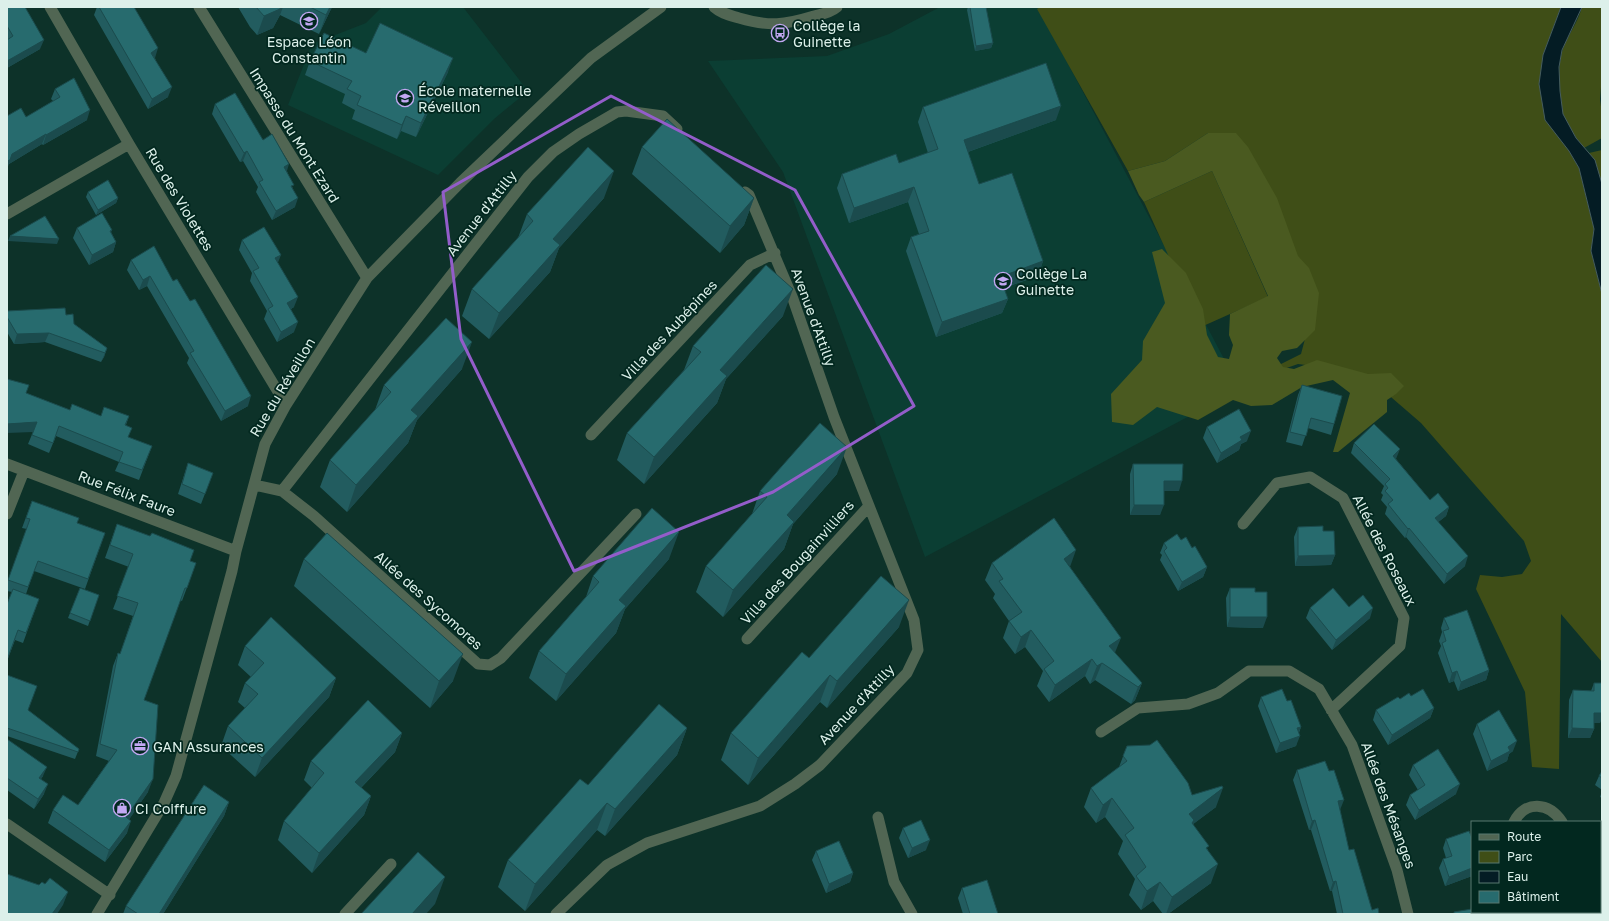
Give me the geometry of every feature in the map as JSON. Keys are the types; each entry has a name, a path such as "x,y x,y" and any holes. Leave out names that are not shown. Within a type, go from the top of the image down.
{"street":[{"name":"Rue des Violettes","path":"50,7 129,144 286,406"},
{"name":"Impasse du Mont Ezard","path":"199,7 367,278"},
{"name":"Rue du Réveillon","path":"97,914 110,895 164,803 176,776 232,571 264,444 286,406 367,278 460,183 591,58 661,7"},
{"path":"714,7 721,13 757,24 777,25 798,21 832,11 837,7"},
{"name":"Avenue d'Attilly","path":"282,491 528,178 553,152 579,134 616,112 626,111 663,116 686,137"},
{"path":"7,214 129,144"},
{"name":"Avenue d'Attilly","path":"556,914 607,865 647,843 760,806 795,784 820,765 906,673 918,650 914,620 834,417 793,299 775,253 749,195 737,184"},
{"name":"Villa des Aubépines","path":"591,435 750,265 775,253"},
{"name":"Rue Félix Faure","path":"7,464 236,551"},
{"path":"7,514 24,470"},
{"name":"Allée des Roseaux","path":"1243,524 1277,483 1310,477 1343,498 1404,618 1400,646 1331,710"},
{"path":"254,485 282,491"},
{"name":"Allée des Sycomores","path":"282,491 314,516 478,664 490,665 501,658 636,514"},
{"name":"Villa des Bougainvilliers","path":"747,639 868,506"},
{"name":"Allée des Mésanges","path":"1101,732 1138,708 1188,704 1218,693 1249,671 1289,671 1319,689 1352,745 1398,870 1408,914"},
{"path":"1514,821 1517,816 1524,810 1542,806 1550,809 1561,821"},
{"path":"878,817 894,882 912,914"},
{"path":"7,824 110,895"},
{"path":"346,914 391,864"}],"highlighted area":[{"path":"611,96 795,190 914,406 773,492 574,571 461,339 443,192"}],"shaded area":[{"name":"École maternelle Réveillon","path":"382,7 463,7 528,91 494,119 438,175 288,105 312,44 366,23"},
{"name":"Collège La Guinette","path":"940,7 1038,7 1240,389 925,557 783,172 708,61 827,56 889,34"}],"green space":[{"path":"1040,7 1561,7 1543,55 1569,151 1579,168 1594,229 1591,251 1602,294 1602,662 1561,614 1559,769 1532,767 1525,692 1476,589 1480,575 1502,577 1522,574 1531,561 1524,541 1421,423 1377,385 1329,368 1298,364 1281,370 1279,365 1301,354 1314,305 1208,133 1165,161 1128,171 1037,9"},
{"path":"1582,7 1602,7 1602,76 1600,99 1602,114 1602,138 1584,148 1569,127 1563,114 1559,82 1563,49"},
{"path":"1208,133 1236,133 1248,147 1277,198 1298,256 1309,268 1319,293 1315,330 1297,348 1282,351 1277,358 1283,367 1294,369 1317,360 1368,374 1391,373 1404,386 1387,400 1387,412 1338,452 1333,452 1350,393 1333,380 1302,387 1272,405 1251,406 1233,400 1198,420 1157,407 1133,425 1112,422 1111,394 1142,360 1143,341 1165,303 1152,252 1162,249 1186,273 1203,309 1207,335 1218,357 1229,359 1233,345 1229,335 1230,314 1268,296 1212,171 1144,202 1139,195 1128,171 1165,161"},
{"path":"1602,150 1602,184 1589,153"},
{"path":"1212,171 1268,297 1201,327 1144,202"}],"water":[{"path":"1561,7 1582,7 1562,50 1559,67 1560,91 1563,114 1576,138 1595,160 1602,184 1602,294 1591,251 1594,229 1579,168 1569,151 1545,120 1539,84 1543,55"}],"building":[{"path":"7,7 25,7 44,40 7,61 7,40 13,36 7,26"},
{"path":"99,7 134,7 158,48 151,53 172,87 152,99"},
{"path":"256,7 281,7 280,9 264,16"},
{"path":"310,7 330,7 326,15"},
{"path":"970,7 986,7 993,43 976,46"},
{"path":"380,23 453,58 421,123 406,116 402,125 357,105 361,96 347,89 352,81 310,61 324,33 366,53"},
{"path":"1046,63 1061,106 964,140 979,184 1012,173 1043,261 1000,277 1008,299 942,322 911,237 929,231 914,187 854,208 842,174 896,154 899,163 938,149 923,107"},
{"path":"74,78 90,110 12,154 10,160 7,161 7,116 21,108 26,117 60,97 55,89"},
{"path":"235,93 263,140 272,134 289,164 284,167 294,185 291,186 298,198 276,211 259,182 263,180 247,151 244,153 215,104"},
{"path":"667,119 754,198 730,226 642,147"},
{"path":"588,147 614,171 553,239 560,245 499,313 472,289 533,221 527,214"},
{"path":"108,180 118,198 98,210 88,192"},
{"path":"102,213 112,230 110,231 116,242 92,255 77,228"},
{"path":"45,216 59,239 10,236"},
{"path":"264,227 281,255 275,258 298,297 287,303 298,322 281,332 268,309 273,306 253,271 259,268 242,240"},
{"path":"154,246 173,281 177,279 190,301 195,299 251,396 225,411 190,353 194,351 150,276 143,280 131,260"},
{"path":"766,265 793,289 720,370 727,376 654,457 627,433 701,352 693,346"},
{"path":"65,308 66,315 73,314 74,324 107,348 105,353 49,333 17,334 7,317 7,311"},
{"path":"446,318 472,342 411,410 418,416 356,485 330,460 391,392 384,385"},
{"path":"7,379 29,385 26,393 70,410 72,404 101,416 104,407 129,416 125,425 132,428 128,437 152,446 142,470 119,462 123,452 59,426 53,443 32,435 37,422 7,424"},
{"path":"1302,385 1342,396 1334,424 1311,418 1306,436 1290,432"},
{"path":"1239,409 1251,431 1240,437 1242,440 1221,453 1207,427"},
{"path":"820,423 847,447 787,515 794,522 733,590 706,566 767,497 760,491"},
{"path":"1374,424 1400,449 1393,456 1430,500 1438,493 1449,507 1435,518 1468,556 1447,574 1388,504 1393,500 1385,491 1388,488 1385,484 1390,479 1354,443"},
{"path":"188,463 213,473 205,494 182,484"},
{"path":"1133,464 1183,464 1182,481 1164,481 1164,505 1134,505"},
{"path":"32,501 79,518 77,523 105,533 88,579 38,561 28,587 8,580 30,519 26,518"},
{"path":"652,508 679,532 619,600 626,606 566,674 539,651 599,582 593,576"},
{"path":"1054,518 1076,550 1064,559 1121,638 1109,646 1142,683 1138,687 1102,663 1097,666 1092,659 1055,685 1044,669 1054,661 1031,630 1021,637 1009,621 1022,612 999,581 1003,579 992,563"},
{"path":"117,524 150,536 152,533 194,550 190,561 196,563 187,588 185,588 144,700 158,705 153,779 126,817 131,821 109,850 53,810 63,795 78,805 117,750 100,744 118,653 120,654 138,603 117,596 133,554 110,545"},
{"path":"1323,526 1323,531 1334,531 1335,555 1298,556 1298,527"},
{"path":"327,533 463,654 439,681 304,559"},
{"path":"1177,534 1181,540 1186,537 1192,548 1195,546 1207,567 1182,582 1164,551 1167,548 1164,543"},
{"path":"881,576 909,600 837,681 830,675 758,758 731,733 802,652 809,658"},
{"path":"80,588 99,595 90,621 70,613"},
{"path":"1230,588 1255,588 1255,592 1267,592 1267,617 1230,617"},
{"path":"1333,588 1349,607 1363,595 1373,608 1336,640 1310,608"},
{"path":"13,589 39,599 26,633 18,630 7,660 7,604"},
{"path":"1467,610 1489,670 1461,682 1457,671 1452,673 1442,643 1446,641 1443,631 1449,629 1444,618"},
{"path":"271,617 336,678 262,758 228,726 258,694 245,683 264,663 245,646"},
{"path":"7,675 37,686 28,710 79,749 78,752 7,728"},
{"path":"1594,683 1602,683 1602,713 1594,713 1594,729 1572,728 1573,690 1594,691"},
{"path":"1282,689 1287,701 1291,700 1301,727 1297,728 1300,736 1280,743 1261,697"},
{"path":"1423,689 1434,708 1392,735 1376,710 1398,697 1400,699 1409,693 1411,696"},
{"path":"368,700 402,733 355,782 371,796 319,853 284,821 324,773 311,761"},
{"path":"659,704 687,728 615,809 607,803 535,884 508,860 580,779 588,785"},
{"path":"1499,710 1517,741 1508,747 1510,751 1491,761 1477,724"},
{"path":"7,739 47,767 39,778 48,784 38,799 7,778"},
{"path":"1157,740 1188,783 1192,795 1222,786 1223,788 1189,814 1194,820 1192,823 1209,846 1206,848 1218,864 1172,897 1160,882 1147,891 1136,876 1146,867 1125,835 1134,828 1112,798 1103,805 1091,788 1127,761 1123,756 1127,746 1150,745"},
{"path":"1438,749 1460,784 1419,810 1410,795 1425,785 1413,765"},
{"path":"1325,761 1329,771 1334,770 1344,800 1338,801 1349,850 1354,849 1372,910 1378,908 1379,914 1343,914 1336,881 1333,882 1315,820 1312,821 1297,770"},
{"path":"1602,771 1602,778 1599,776"},
{"path":"204,785 229,802 159,914 138,914 126,906"},
{"path":"921,820 930,840 912,848 903,828"},
{"path":"1469,831 1471,836 1471,868 1449,877 1443,859 1452,856 1446,839"},
{"path":"839,841 853,873 829,884 816,851"},
{"path":"418,852 445,877 412,914 361,914"},
{"path":"7,874 39,885 42,882 45,884 50,878 68,892 52,914 7,914"},
{"path":"987,880 998,914 970,914 962,888"},
{"path":"1471,909 1471,913 1503,914 1454,914 1454,912"}],"place":[{"name":"Espace Léon Constantin","path":"309,21"},
{"name":"Collège la Guinette","path":"780,33"},
{"name":"École maternelle Réveillon","path":"405,98"},
{"name":"Collège La Guinette","path":"1003,281"},
{"name":"GAN Assurances","path":"140,746"},
{"name":"CI Coiffure","path":"122,808"}]}
